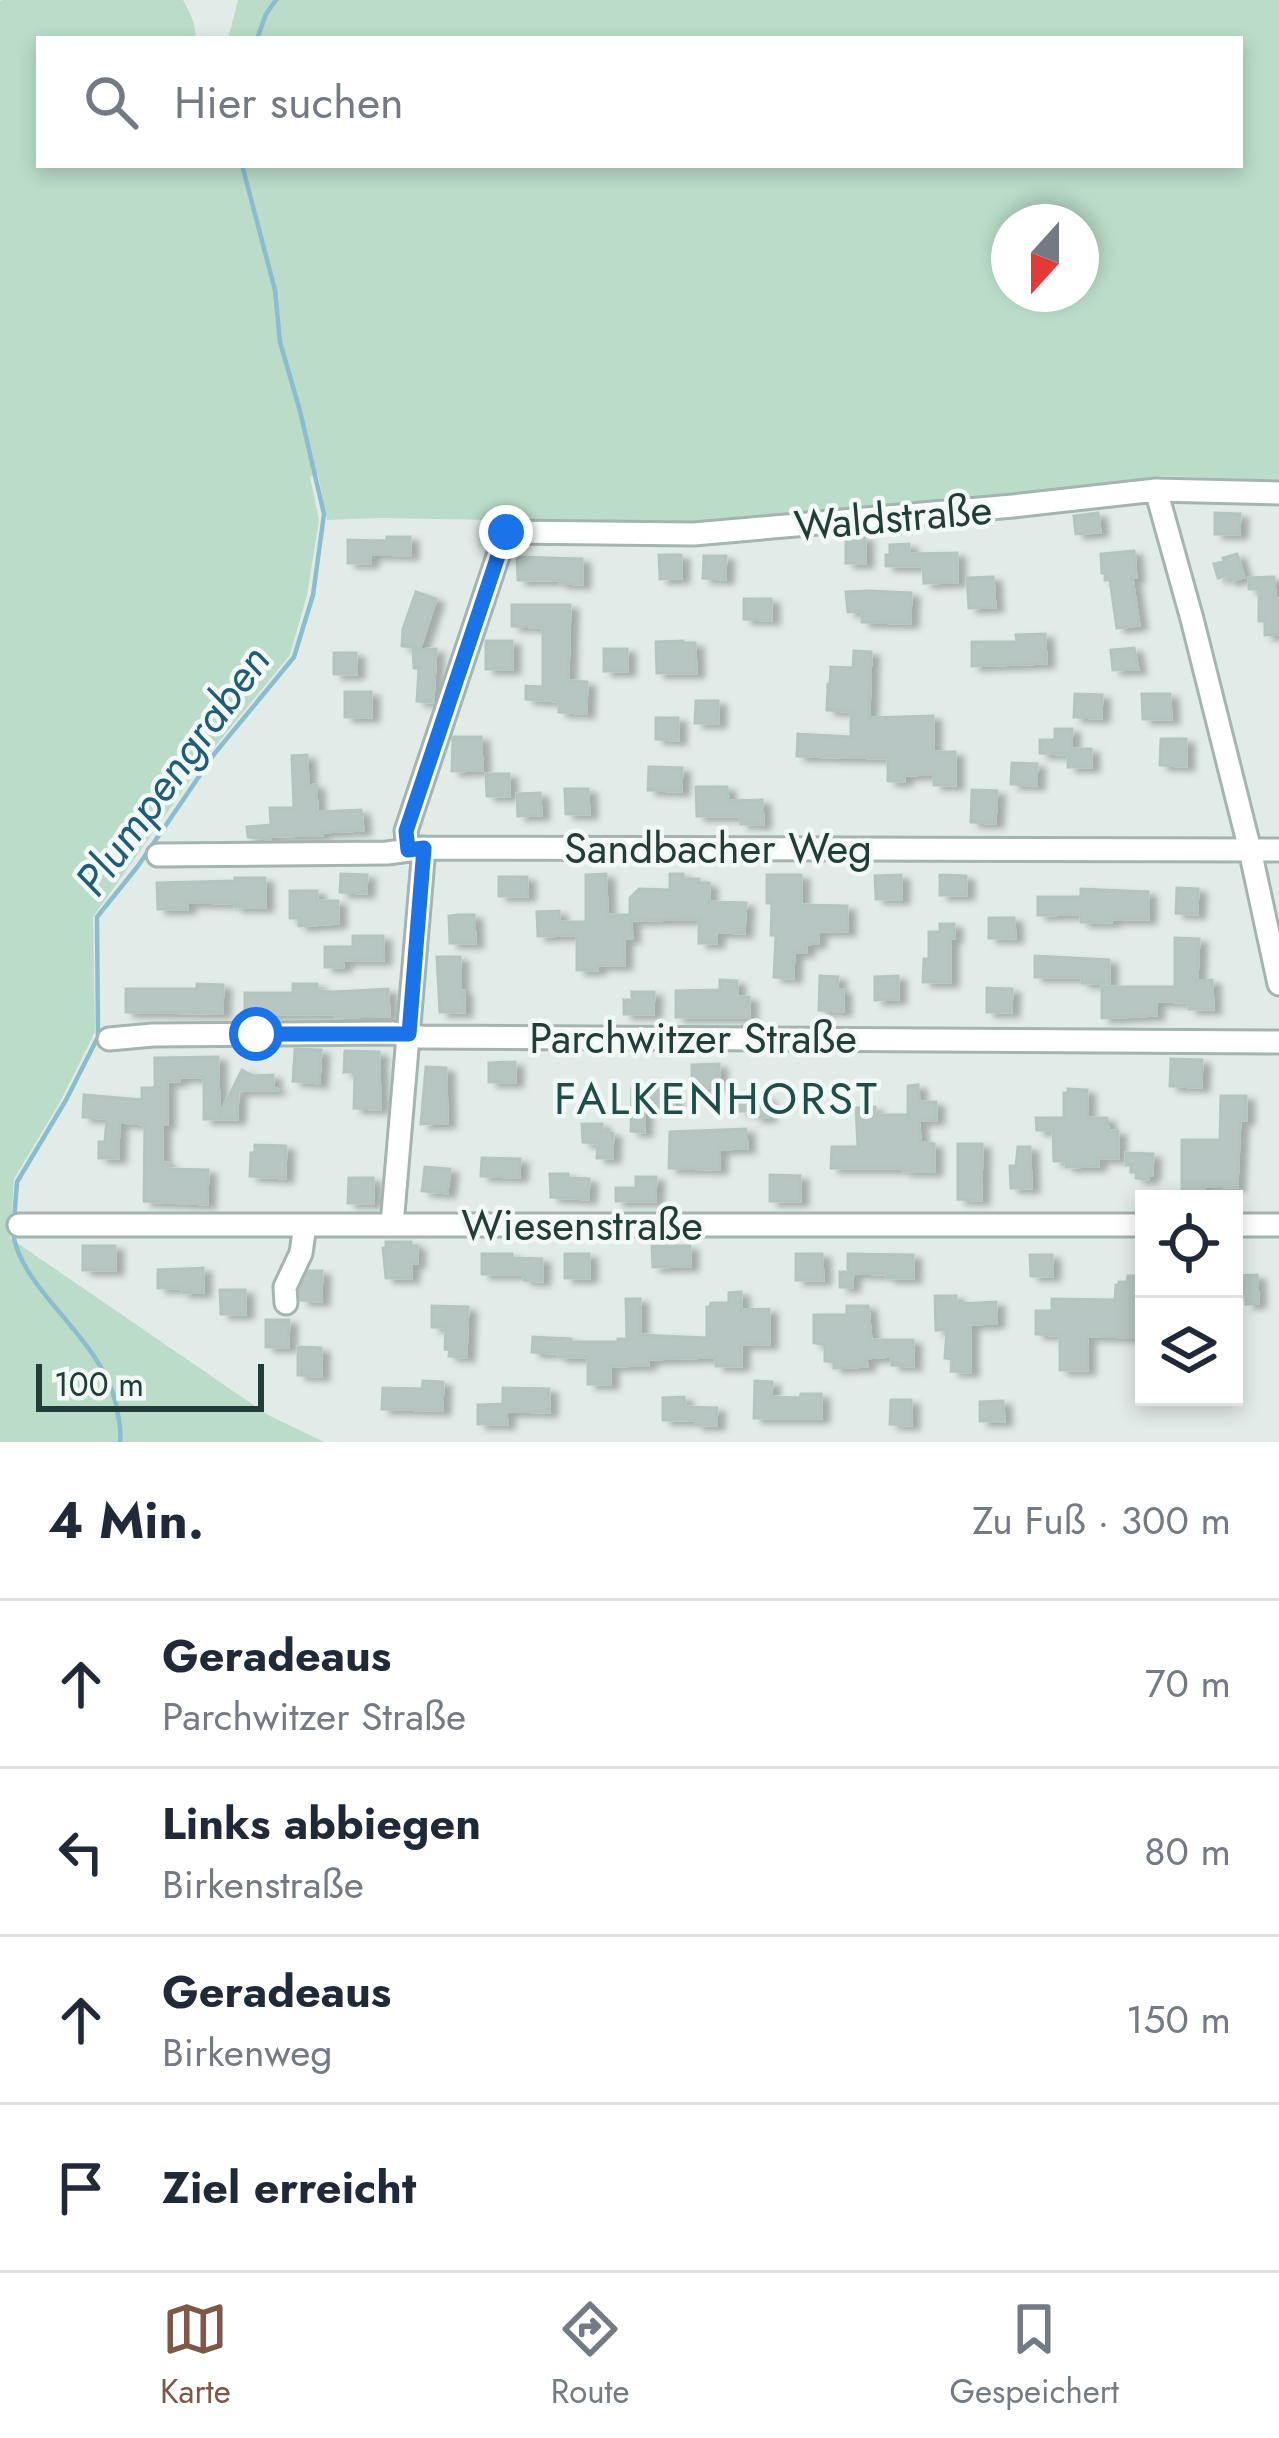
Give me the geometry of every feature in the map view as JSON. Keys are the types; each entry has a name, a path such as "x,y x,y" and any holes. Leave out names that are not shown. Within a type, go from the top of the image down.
{"street":[{"name":"Waldstraße","path":"416,849 406,831 506,532 694,534 1156,490 1279,493"},
{"path":"1156,490 1250,850 1279,984"},
{"path":"392,1225 409,1034 416,849"},
{"name":"Sandbacher Weg","path":"158,855 386,854 416,849 1279,850"},
{"name":"Parchwitzer Straße","path":"109,1039 409,1034 1279,1042"},
{"name":"Wiesenstraße","path":"19,1225 1135,1225"},
{"path":"286,1303 285,1287 301,1253 304,1225"},
{"path":"1243,1225 1279,1225"}],"green space":[{"path":"183,0 195,29 196,36 36,36 36,168 1243,168 1243,36 229,36 238,0 1279,0 1279,480 1162,476 1113,487 719,524 327,520 318,474 310,477 319,520 307,595 290,655 208,755 93,917 95,1032 14,1179 10,1238 268,1415 324,1442 0,1442 0,1"}],"building":[{"path":"1098,513 1100,532 1076,534 1074,516"},
{"path":"1215,513 1240,514 1239,534 1215,534"},
{"path":"387,537 410,537 410,555 370,554 370,563 348,563 348,540 387,541"},
{"path":"846,537 865,537 865,563 846,563"},
{"path":"909,544 909,554 957,553 957,582 924,583 923,566 886,566 890,545"},
{"path":"1134,551 1136,577 1132,578 1139,625 1117,628 1101,554"},
{"path":"1237,554 1244,577 1218,578 1214,564"},
{"path":"659,555 681,555 681,578 660,579"},
{"path":"704,556 726,556 725,579 703,578"},
{"path":"517,557 582,559 582,584 518,580"},
{"path":"993,577 995,607 969,608 967,578"},
{"path":"1274,577 1279,634 1265,635 1265,621 1259,621 1259,589 1249,589 1249,578"},
{"path":"416,592 436,599 420,648 402,646"},
{"path":"846,592 911,593 910,623 862,622 862,611 848,612"},
{"path":"744,599 771,599 771,620 744,619"},
{"path":"512,605 570,605 568,681 587,682 586,713 559,712 559,701 526,699 526,686 543,687 543,627 512,626"},
{"path":"1045,634 1046,663 972,666 972,642 1017,642 1016,635"},
{"path":"486,641 512,641 512,669 486,669"},
{"path":"656,642 695,643 696,673 657,673"},
{"path":"1134,648 1138,669 1113,670 1111,650"},
{"path":"436,649 433,702 417,701 419,668 414,668 413,650"},
{"path":"604,649 627,649 627,671 604,671"},
{"path":"854,651 871,652 869,718 933,716 933,752 955,752 955,785 934,785 934,774 888,781 888,758 797,756 798,734 851,737 851,711 827,710 831,667 853,668"},
{"path":"334,653 356,653 356,674 334,674"},
{"path":"345,692 371,692 371,717 345,717"},
{"path":"1075,694 1102,695 1101,718 1074,717"},
{"path":"1142,694 1170,694 1171,719 1143,719"},
{"path":"696,701 718,701 718,723 695,723"},
{"path":"656,718 678,718 678,740 656,739"},
{"path":"1055,729 1072,729 1071,749 1091,749 1091,767 1068,767 1068,754 1040,753 1040,740 1055,740"},
{"path":"453,737 481,737 482,770 452,771"},
{"path":"1161,739 1186,739 1186,766 1160,765"},
{"path":"307,755 308,786 316,785 317,812 361,810 363,830 248,837 247,827 271,825 270,808 294,808 292,756"},
{"path":"1012,763 1037,764 1036,785 1011,784"},
{"path":"649,767 682,768 681,791 648,790"},
{"path":"486,774 509,774 509,796 487,796"},
{"path":"696,787 727,787 728,801 762,800 763,824 741,824 740,816 697,816"},
{"path":"565,789 588,789 589,814 566,814"},
{"path":"972,790 997,791 995,823 971,822"},
{"path":"540,793 541,815 518,816 517,794"},
{"path":"341,874 367,875 366,893 340,892"},
{"path":"606,874 607,915 630,915 630,898 639,889 670,890 670,874 683,874 683,879 709,883 709,902 746,903 744,933 716,932 716,943 699,943 699,919 631,920 632,938 624,938 624,965 577,970 577,935 538,936 537,912 559,911 559,922 586,922 586,875"},
{"path":"767,875 801,875 801,905 847,906 847,931 818,931 818,943 806,944 806,952 794,952 793,978 774,977 776,935 771,935"},
{"path":"901,875 901,899 876,899 875,876"},
{"path":"940,875 966,876 966,895 940,895"},
{"path":"499,877 527,877 527,896 499,896"},
{"path":"265,878 265,907 187,902 187,909 158,909 157,883"},
{"path":"1177,888 1198,889 1197,914 1176,913"},
{"path":"1081,889 1148,892 1148,919 1081,922 1081,914 1038,915 1038,897 1081,897"},
{"path":"290,891 317,891 317,901 338,901 338,923 299,926 299,918 290,918"},
{"path":"474,915 475,943 450,943 449,916"},
{"path":"989,918 1014,918 1015,938 989,938"},
{"path":"940,924 954,924 950,982 923,982 929,932 940,932"},
{"path":"353,936 383,936 383,960 343,960 343,967 325,967 325,947 353,947"},
{"path":"1175,938 1199,939 1197,981 1212,980 1213,1009 1156,1001 1156,1015 1102,1018 1102,987 1175,987"},
{"path":"1035,956 1109,960 1109,983 1082,983 1082,977 1035,977"},
{"path":"437,957 460,957 464,1012 440,1012"},
{"path":"820,976 838,977 843,1011 819,1010"},
{"path":"898,976 898,999 875,1000 875,977"},
{"path":"720,980 737,981 737,997 749,997 749,1017 676,1017 676,991 720,990"},
{"path":"197,984 223,985 222,1013 126,1012 126,989 197,989"},
{"path":"293,984 317,984 317,991 333,992 388,989 389,1016 245,1014 245,993 293,993"},
{"path":"987,988 1012,989 1011,1012 987,1012"},
{"path":"632,992 654,992 653,1014 624,1014 624,1000 632,1000"},
{"path":"295,1049 321,1050 319,1083 293,1081"},
{"path":"345,1051 379,1052 380,1109 354,1108 355,1072 344,1072"},
{"path":"218,1057 219,1116 242,1070 253,1076 273,1075 273,1087 279,1090 238,1090 237,1119 204,1119 204,1077 167,1081 162,1163 168,1163 168,1169 208,1170 207,1204 144,1201 145,1124 119,1122 118,1158 99,1158 107,1118 83,1117 84,1095 142,1100 142,1088 155,1088 155,1058"},
{"path":"1171,1059 1202,1060 1201,1087 1170,1086"},
{"path":"515,1062 515,1082 489,1082 489,1063"},
{"path":"719,1064 719,1087 692,1087 692,1065"},
{"path":"426,1067 446,1068 447,1123 421,1124"},
{"path":"918,1085 919,1102 936,1102 936,1120 919,1120 920,1143 934,1144 934,1171 831,1168 832,1147 858,1147 856,1108 875,1107 875,1115 908,1115 908,1086"},
{"path":"632,1088 674,1089 674,1108 644,1107 644,1132 631,1131"},
{"path":"1068,1089 1087,1090 1087,1118 1107,1118 1108,1131 1118,1131 1118,1158 1098,1158 1098,1166 1066,1167 1066,1161 1054,1161 1053,1130 1037,1130 1036,1118 1064,1118"},
{"path":"1221,1096 1246,1096 1246,1120 1240,1120 1237,1187 1182,1190 1182,1140 1220,1140"},
{"path":"739,1097 767,1097 768,1117 740,1111"},
{"path":"582,1124 602,1124 602,1132 613,1133 612,1158 597,1158 598,1143 583,1142"},
{"path":"746,1129 747,1148 719,1149 719,1169 669,1168 670,1132"},
{"path":"958,1144 982,1144 981,1200 958,1199"},
{"path":"255,1145 286,1146 285,1178 250,1176"},
{"path":"1018,1147 1030,1147 1031,1188 1011,1188 1010,1166 1016,1166"},
{"path":"1126,1153 1153,1154 1148,1179 1136,1178 1137,1172 1126,1165"},
{"path":"482,1158 520,1159 519,1177 481,1176"},
{"path":"425,1167 450,1169 447,1193 422,1191"},
{"path":"550,1174 589,1179 588,1199 551,1197"},
{"path":"770,1175 800,1176 800,1201 770,1201"},
{"path":"636,1177 656,1177 655,1201 616,1201 616,1188 636,1188"},
{"path":"349,1178 373,1178 373,1203 348,1203"},
{"path":"386,1242 417,1246 411,1278 386,1278"},
{"path":"83,1246 115,1246 115,1270 83,1270"},
{"path":"652,1246 690,1246 690,1266 653,1267"},
{"path":"482,1254 542,1259 542,1281 524,1280 524,1274 482,1274"},
{"path":"565,1254 589,1254 589,1278 565,1278"},
{"path":"796,1254 822,1254 823,1280 796,1280"},
{"path":"848,1254 913,1255 913,1278 852,1273 852,1287 840,1287 840,1272 848,1272"},
{"path":"1030,1255 1052,1255 1052,1276 1031,1276"},
{"path":"203,1268 203,1292 158,1288 158,1270"},
{"path":"309,1271 322,1271 321,1301 301,1300 300,1290"},
{"path":"1257,1275 1258,1303 1246,1304 1243,1276"},
{"path":"1128,1276 1135,1276 1135,1337 1087,1336 1087,1370 1060,1370 1060,1335 1036,1334 1036,1311 1052,1311 1052,1299 1115,1300 1116,1285 1127,1282"},
{"path":"220,1290 245,1290 245,1314 221,1314"},
{"path":"741,1292 741,1310 769,1309 769,1344 741,1344 741,1366 716,1366 716,1357 648,1359 648,1365 610,1366 610,1384 588,1384 588,1357 532,1352 533,1337 571,1342 627,1339 626,1299 640,1299 640,1335 707,1338 707,1307 729,1303 729,1293"},
{"path":"935,1296 956,1296 956,1304 996,1302 996,1323 970,1324 970,1372 951,1371 952,1359 945,1358 947,1329 936,1330"},
{"path":"432,1306 468,1307 466,1357 449,1356 446,1327 432,1327"},
{"path":"847,1306 868,1306 871,1340 913,1340 913,1366 892,1365 892,1356 866,1358 867,1366 834,1368 834,1362 825,1361 825,1344 814,1343 814,1315 847,1315"},
{"path":"266,1320 289,1320 288,1347 266,1347"},
{"path":"298,1347 321,1348 321,1376 298,1375"},
{"path":"423,1381 443,1382 442,1410 382,1409 383,1388 422,1389"},
{"path":"755,1381 772,1382 771,1397 821,1394 821,1418 754,1418"},
{"path":"503,1388 549,1389 549,1412 506,1411 507,1424 478,1424 478,1405 503,1404"},
{"path":"684,1397 685,1407 717,1408 716,1425 663,1420 663,1398"},
{"path":"891,1400 911,1400 911,1425 890,1424"},
{"path":"1003,1401 1004,1421 980,1421 980,1402"}],"waterway":[{"name":"Plumpengraben","path":"258,36 276,0"},
{"name":"Plumpengraben","path":"14,1221 17,1182 98,1037 97,917 215,753 294,657 313,595 324,514 243,168"},
{"name":"Plumpengraben","path":"13,1233 30,1275 108,1380 120,1442"}],"district":[{"name":"FALKENHORST","path":"717,1098"}],"route":[{"path":"256,1034 409,1034 424,848 408,850 406,831 506,532"}]}
